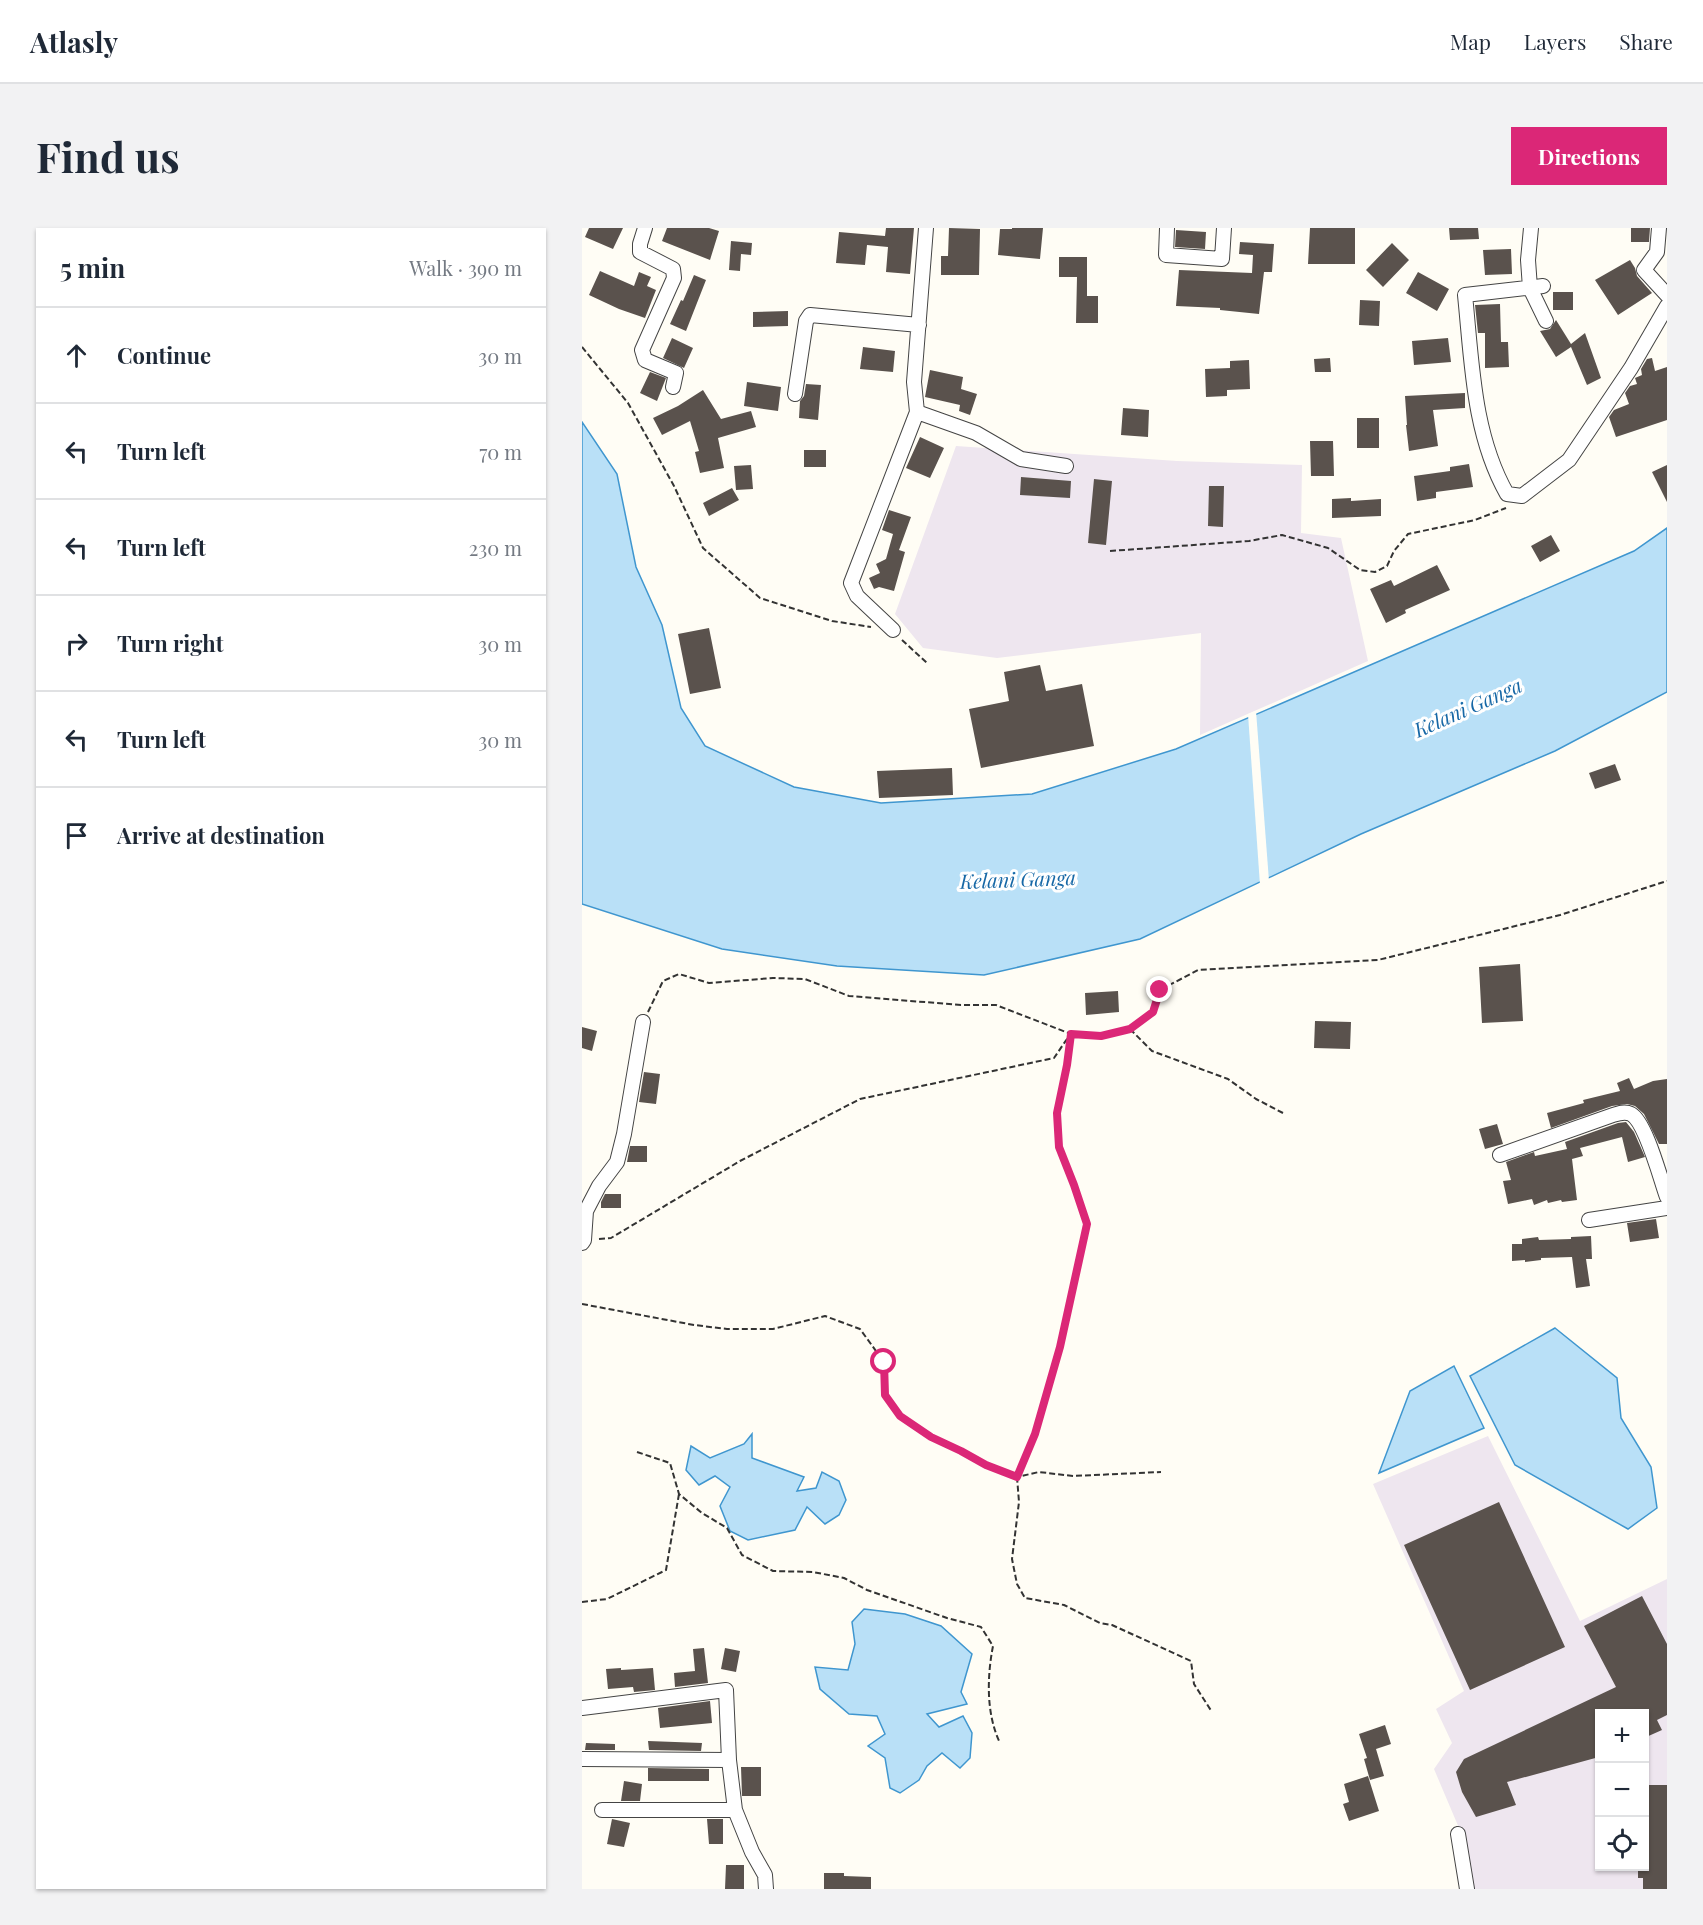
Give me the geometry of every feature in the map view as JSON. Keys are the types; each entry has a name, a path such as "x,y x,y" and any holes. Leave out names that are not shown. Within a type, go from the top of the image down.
{"street":[{"path":"645,228 640,252 673,269 674,278 642,350 645,360 676,373 673,387"},
{"path":"893,630 857,596 851,583 917,412 914,382 926,228"},
{"path":"1167,228 1166,255 1222,259 1224,228"},
{"path":"1531,228 1528,260 1546,321"},
{"path":"1659,228 1658,252 1644,270 1667,295"},
{"path":"1537,287 1465,295 1477,410 1495,472 1507,494 1522,496 1569,460 1631,368 1667,306"},
{"path":"795,394 806,321 810,315 920,326"},
{"path":"917,412 976,433 1021,459 1066,466"},
{"path":"583,1241 586,1211 599,1186 617,1162 643,1022"},
{"path":"1500,1155 1613,1115 1629,1113 1636,1118 1659,1168 1667,1197"},
{"path":"1589,1220 1667,1208"},
{"path":"582,1708 726,1690 729,1760 735,1810 752,1852 765,1875 766,1889"},
{"path":"582,1759 729,1760"},
{"path":"602,1810 735,1810"},
{"path":"1458,1834 1467,1889"}],"path":[{"path":"582,347 628,403 674,486 703,548 760,597 831,621 893,630 927,663"},
{"path":"1110,551 1249,541 1282,535 1328,548 1360,570 1375,572 1387,566 1394,551 1408,534 1475,520 1510,507 1522,496"},
{"path":"643,1022 663,981 679,974 709,983 773,978 805,979 849,996 961,1005 996,1005 1071,1034 1101,1036 1130,1029 1153,1012 1160,990 1198,970 1378,960 1560,915 1667,881"},
{"path":"1130,1029 1152,1051 1228,1079 1256,1099 1283,1113"},
{"path":"583,1241 611,1238 740,1161 860,1099 1054,1058 1071,1034"},
{"path":"1071,1034 1057,1113 1059,1147 1087,1224 1057,1358 1035,1434 1017,1477 1018,1502 1012,1559 1017,1584 1025,1598 1064,1605 1100,1623 1112,1625 1191,1661 1194,1684 1212,1712"},
{"path":"582,1304 727,1329 773,1329 825,1316 860,1329 884,1362 885,1395 900,1416 931,1437 986,1465 1017,1477 1039,1472 1073,1476 1161,1472"},
{"path":"582,1602 607,1599 666,1570 679,1494 670,1463 637,1452"},
{"path":"679,1494 702,1513 727,1528 742,1555 773,1571 813,1572 844,1578 867,1590 946,1618 981,1627 993,1646 989,1668 992,1728 1000,1743"}],"shaded area":[{"path":"956,446 1177,461 1302,465 1301,533 1341,538 1368,661 1200,735 1201,633 997,658 923,648 895,614"},
{"path":"1488,1436 1580,1621 1667,1579 1667,1889 1469,1889 1459,1828 1434,1769 1452,1743 1436,1709 1464,1691 1373,1484"}],"water":[{"name":"Kelani Ganga","path":"582,422 617,474 636,567 662,625 681,708 705,746 794,787 881,803 1032,794 1176,749 1634,551 1667,528 1667,692 1555,751 1361,834 1140,939 984,975 837,966 722,949 582,904"},
{"path":"1555,1328 1617,1378 1621,1418 1651,1467 1657,1508 1628,1529 1515,1465 1470,1376"},
{"path":"1454,1366 1484,1428 1379,1473 1410,1391"},
{"path":"752,1434 752,1458 804,1477 797,1491 816,1488 822,1472 839,1481 846,1500 839,1515 825,1524 807,1507 795,1530 748,1540 730,1531 720,1506 730,1487 715,1476 699,1485 686,1470 691,1446 710,1458 744,1444"},
{"path":"864,1609 905,1614 941,1626 972,1654 961,1692 967,1704 927,1714 939,1727 963,1716 972,1733 970,1758 960,1768 942,1753 927,1766 919,1780 900,1793 890,1788 885,1758 868,1746 885,1734 877,1716 849,1714 820,1689 815,1667 848,1670 855,1644 852,1622"}],"pier":[{"path":"1256,711 1269,881 1260,885 1248,714"}],"building":[{"path":"589,228 623,228 613,249 585,237"},
{"path":"667,228 709,228 719,231 710,260 662,241"},
{"path":"886,228 914,228 910,274 886,272 888,247 867,245 865,265 836,263 839,232 885,236"},
{"path":"949,228 980,229 979,275 941,275 941,256 948,256"},
{"path":"1043,228 1040,259 998,255 1000,229"},
{"path":"1310,228 1355,228 1355,264 1308,264"},
{"path":"1449,228 1478,228 1479,239 1450,240"},
{"path":"1631,228 1650,228 1649,242 1631,242"},
{"path":"1176,230 1206,232 1205,249 1175,247"},
{"path":"731,241 752,243 751,255 741,254 740,271 729,270"},
{"path":"1240,242 1274,244 1272,272 1264,272 1259,314 1220,310 1220,308 1176,306 1179,270 1252,273 1253,255 1239,254"},
{"path":"1392,243 1409,260 1383,287 1366,270"},
{"path":"1511,249 1512,274 1485,275 1483,250"},
{"path":"1059,257 1087,257 1087,296 1098,296 1098,323 1076,323 1077,277 1059,277"},
{"path":"1630,260 1637,276 1652,293 1618,315 1595,280"},
{"path":"600,271 634,286 639,272 651,277 647,286 656,290 645,318 589,295"},
{"path":"1418,272 1449,289 1437,311 1406,293"},
{"path":"694,275 706,280 686,331 670,324"},
{"path":"1553,292 1573,292 1573,310 1553,310"},
{"path":"1360,300 1380,301 1379,326 1359,325"},
{"path":"1500,304 1501,342 1508,342 1509,367 1485,368 1485,333 1478,333 1475,305"},
{"path":"788,311 788,326 753,327 753,312"},
{"path":"1556,320 1571,344 1585,333 1601,378 1587,385 1571,347 1556,357 1540,331 1550,329"},
{"path":"672,338 693,348 684,368 663,358"},
{"path":"1448,338 1451,362 1414,365 1412,341"},
{"path":"863,347 895,351 893,372 860,369"},
{"path":"1330,358 1331,372 1315,372 1314,359"},
{"path":"1652,358 1655,371 1667,367 1667,420 1616,437 1609,417 1614,410 1629,404 1625,393 1630,386 1637,384 1635,378 1642,375 1641,369 1647,359"},
{"path":"1249,360 1250,389 1227,390 1227,396 1206,397 1205,369 1230,368 1230,361"},
{"path":"930,370 963,377 961,389 977,394 970,415 959,411 960,405 925,397"},
{"path":"650,372 666,378 657,401 640,393"},
{"path":"747,382 781,387 778,411 744,406"},
{"path":"806,384 821,385 818,420 799,418 800,401 804,396"},
{"path":"703,390 721,419 751,411 756,427 718,438 724,468 700,473 695,452 699,451 690,421 662,435 653,418"},
{"path":"1465,393 1465,408 1433,410 1438,446 1409,451 1405,396"},
{"path":"1123,408 1149,410 1148,437 1121,435"},
{"path":"1357,418 1379,418 1379,448 1357,448"},
{"path":"920,437 944,448 930,478 906,468"},
{"path":"1310,441 1333,441 1334,476 1311,476"},
{"path":"804,450 826,450 826,467 804,467"},
{"path":"1469,464 1473,487 1436,492 1436,498 1417,501 1414,476 1450,471 1450,467"},
{"path":"751,465 753,489 736,490 734,466"},
{"path":"1667,465 1667,502 1652,472"},
{"path":"1021,477 1071,481 1070,498 1020,495"},
{"path":"1094,479 1112,481 1106,545 1088,543"},
{"path":"1209,486 1224,486 1223,527 1208,526"},
{"path":"732,488 739,500 709,516 703,503"},
{"path":"1351,498 1351,501 1381,499 1381,516 1332,518 1332,499"},
{"path":"889,510 911,517 899,550 905,552 894,591 879,587 874,589 869,578 880,573 876,564 886,559 893,534 882,530"},
{"path":"1551,535 1560,551 1540,562 1531,546"},
{"path":"1437,565 1450,590 1405,610 1406,613 1386,623 1370,589 1391,580 1394,586"},
{"path":"709,628 721,688 690,694 678,634"},
{"path":"1040,665 1046,691 1082,684 1094,746 981,768 969,709 1009,701 1004,672"},
{"path":"1615,764 1621,780 1595,789 1589,773"},
{"path":"952,768 953,795 879,798 877,771"},
{"path":"1520,964 1523,1021 1482,1023 1479,967"},
{"path":"1118,991 1119,1012 1086,1015 1085,993"},
{"path":"1315,1021 1351,1022 1350,1049 1314,1048"},
{"path":"582,1027 597,1031 592,1051 582,1048"},
{"path":"644,1072 660,1074 656,1104 639,1102"},
{"path":"1629,1078 1634,1089 1653,1081 1667,1079 1667,1144 1659,1144 1644,1114 1635,1106 1627,1104 1612,1106 1551,1128 1547,1113 1584,1103 1583,1100 1620,1091 1617,1083"},
{"path":"1626,1122 1634,1132 1645,1157 1628,1162 1622,1137 1580,1148 1583,1156 1572,1159 1577,1200 1548,1203 1547,1200 1534,1205 1532,1199 1508,1204 1503,1181 1511,1180 1506,1162 1534,1152 1535,1156 1567,1149 1565,1142"},
{"path":"1497,1124 1503,1144 1485,1149 1479,1129"},
{"path":"630,1146 647,1146 647,1162 627,1162"},
{"path":"605,1194 621,1194 621,1208 601,1208"},
{"path":"1656,1219 1659,1238 1630,1242 1627,1223"},
{"path":"1591,1236 1592,1259 1586,1259 1590,1286 1576,1288 1572,1257 1541,1258 1541,1260 1525,1262 1525,1260 1512,1261 1512,1244 1522,1244 1522,1239 1538,1237 1539,1240 1571,1239 1571,1237"},
{"path":"1499,1502 1565,1647 1470,1690 1404,1545"},
{"path":"1642,1596 1667,1644 1667,1715 1657,1720 1662,1730 1649,1736 1649,1709 1595,1709 1595,1758 1507,1782 1516,1805 1476,1817 1462,1792 1456,1772 1464,1759 1616,1687 1584,1626"},
{"path":"704,1648 708,1683 675,1687 674,1673 695,1671 693,1649"},
{"path":"725,1648 740,1651 736,1672 721,1669"},
{"path":"621,1668 621,1670 653,1668 655,1690 634,1692 633,1687 608,1689 606,1669"},
{"path":"710,1701 712,1723 660,1728 658,1708"},
{"path":"1385,1725 1391,1744 1376,1749 1384,1776 1370,1780 1364,1759 1367,1758 1359,1734"},
{"path":"648,1741 702,1743 701,1751 649,1750"},
{"path":"586,1743 615,1744 615,1750 585,1750"},
{"path":"741,1767 761,1767 761,1796 742,1796"},
{"path":"648,1768 709,1769 709,1781 648,1781"},
{"path":"1368,1776 1379,1811 1349,1821 1343,1804 1349,1802 1344,1784"},
{"path":"624,1781 642,1784 640,1801 621,1801"},
{"path":"1649,1785 1667,1785 1667,1889 1643,1889 1643,1878 1638,1878 1638,1871 1649,1871"},
{"path":"612,1819 630,1823 624,1847 607,1844"},
{"path":"707,1819 723,1819 723,1844 709,1844"},
{"path":"726,1865 744,1865 744,1889 725,1889"},
{"path":"824,1873 871,1877 871,1889 824,1889"}],"route":[{"path":"884,1362 885,1395 900,1416 931,1437 986,1465 1017,1477 1035,1434 1060,1347 1087,1224 1059,1147 1057,1113 1071,1034 1101,1036 1130,1029 1153,1012 1160,990"}]}
